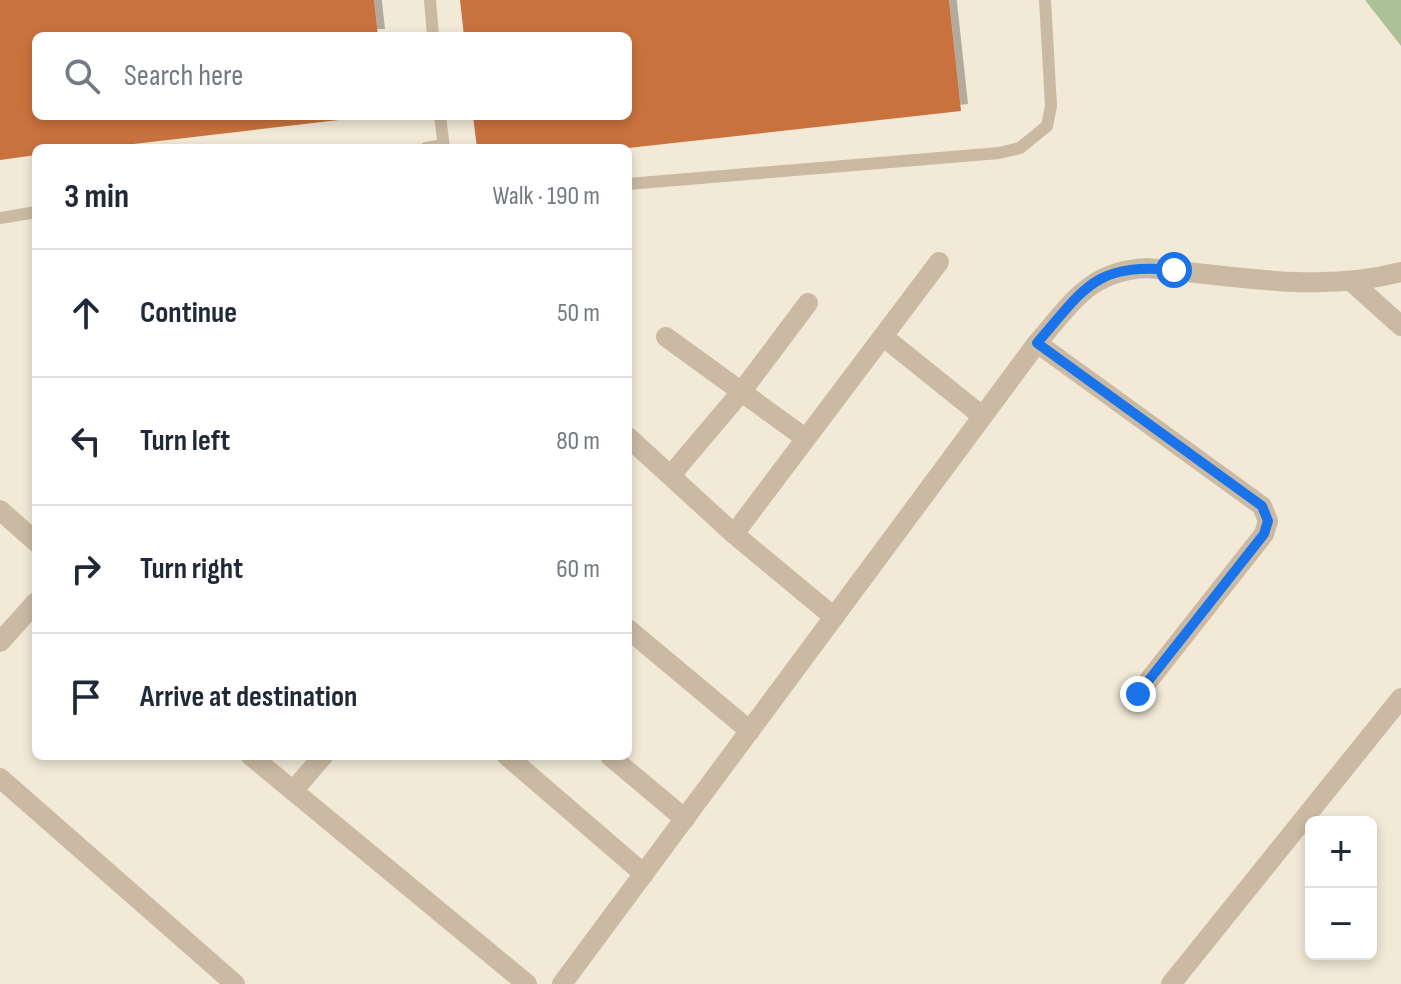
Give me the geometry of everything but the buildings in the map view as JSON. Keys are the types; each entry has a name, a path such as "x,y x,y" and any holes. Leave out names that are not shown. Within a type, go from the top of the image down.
{"street":[{"path":"734,534 885,338 939,262"},
{"path":"562,984 982,416 1037,343 1090,283 1125,269 1352,282 1401,272"},
{"path":"1352,282 1401,326"},
{"path":"671,475 742,391 808,303"},
{"path":"666,337 805,438"},
{"path":"885,338 982,416"},
{"path":"1037,343 1262,506 1266,513 1264,534 1138,694"},
{"path":"632,441 734,534 834,617"},
{"path":"0,510 32,538"},
{"path":"0,642 32,606"},
{"path":"632,632 750,731"},
{"path":"1171,984 1401,698"},
{"path":"256,760 527,984"},
{"path":"293,791 320,760"},
{"path":"512,760 644,874"},
{"path":"615,760 685,819"},
{"path":"0,778 235,984"}],"lane":[{"path":"430,0 433,32"},
{"path":"632,184 999,153 1020,148 1047,126 1051,106 1045,0"},
{"path":"441,120 444,144"},
{"path":"0,218 32,213"}],"green space":[{"path":"1365,0 1401,0 1401,46"}],"route":[{"path":"1138,694 1264,534 1268,521 1266,513 1262,506 1037,343 1090,283 1125,269 1174,270"}]}
